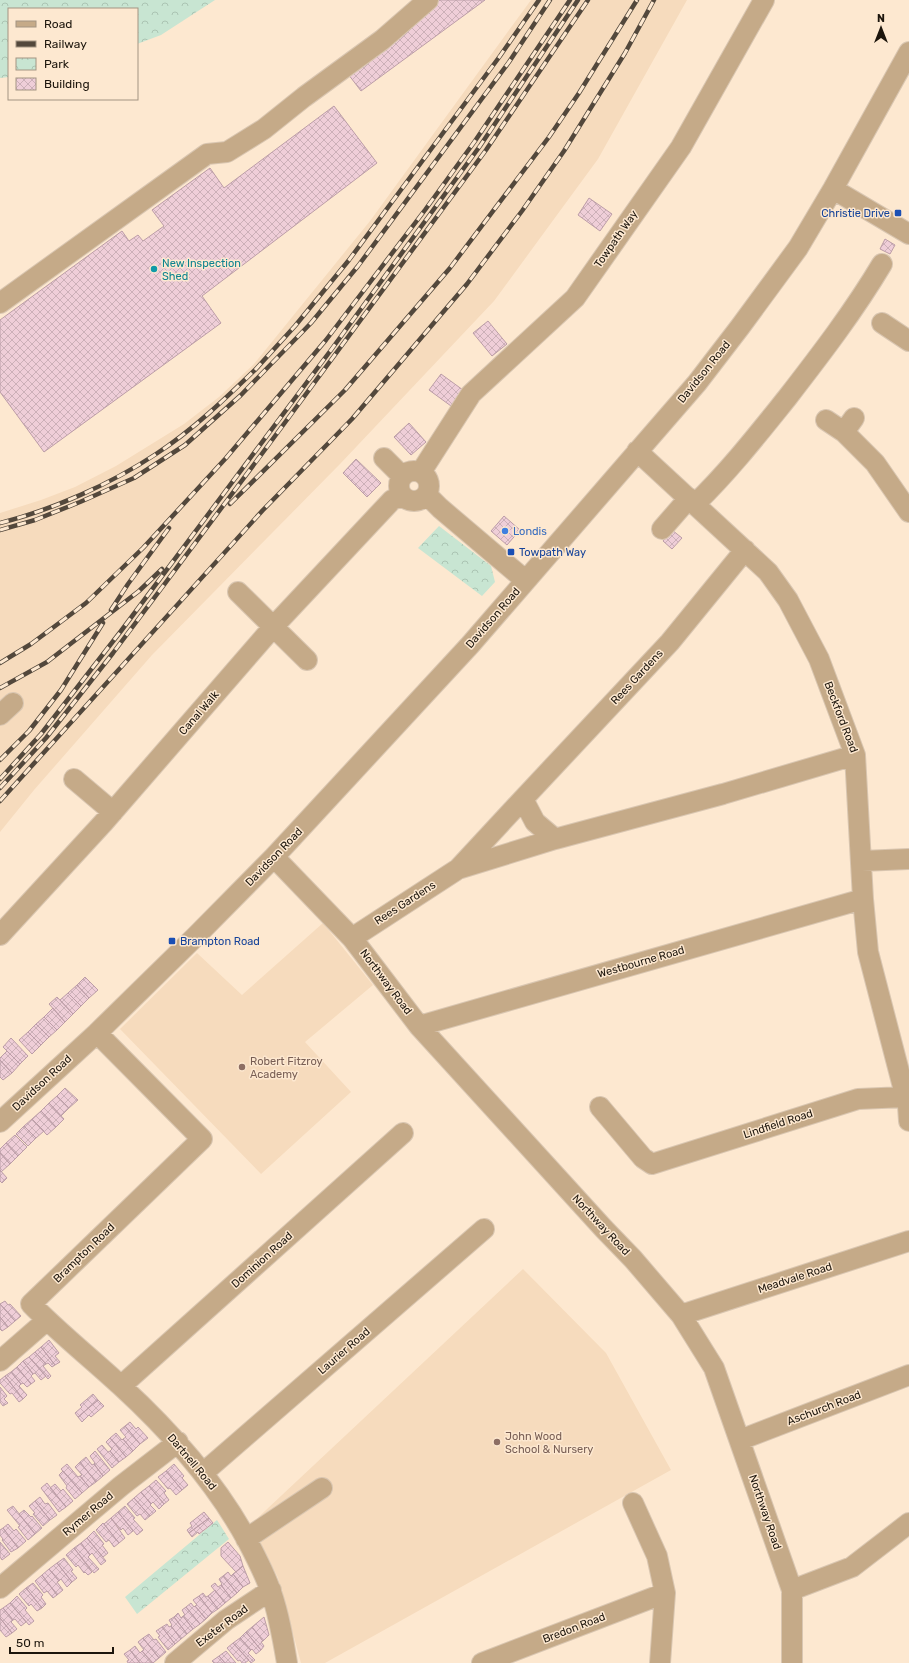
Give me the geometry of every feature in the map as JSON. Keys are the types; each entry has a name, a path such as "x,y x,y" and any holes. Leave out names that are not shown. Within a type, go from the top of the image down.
{"street":[{"path":"0,302 207,154 227,152 264,129 304,96 382,40 428,0"},
{"name":"Towpath Way","path":"421,472 471,394 576,298 681,147 764,0"},
{"name":"Davidson Road","path":"0,1122 97,1033 274,857 470,645 697,383 740,328 798,248 834,189 909,52"},
{"path":"834,189 909,234"},
{"path":"662,529 692,501 713,487 748,446 794,389 852,312 882,264"},
{"path":"882,323 909,341"},
{"path":"826,420 849,425 909,512"},
{"name":"Beckford Road","path":"637,451 768,572 788,600 819,659 856,755 868,952 905,1097 909,1121"},
{"path":"384,458 402,486 409,501 414,502 424,499 430,487 426,475 421,472 411,471 402,486"},
{"name":"Canal Walk","path":"0,935 113,812 274,626 392,500 402,486"},
{"path":"427,495 440,508 525,580"},
{"name":"Rees Gardens","path":"352,938 458,869 670,642 745,550"},
{"path":"238,592 307,660"},
{"name":"Rees Gardens","path":"458,869 555,839 723,794 856,755"},
{"path":"74,779 113,812"},
{"path":"523,799 535,822 555,839"},
{"name":"Northway Road","path":"274,857 352,938 419,1026 633,1259 681,1315 714,1368 792,1590 792,1663"},
{"path":"862,861 909,859"},
{"name":"Westbourne Road","path":"419,1026 864,899"},
{"name":"Brampton Road","path":"30,1304 202,1139 97,1033"},
{"name":"Lindfield Road","path":"600,1107 643,1158 652,1164 858,1099 905,1097"},
{"name":"Dominion Road","path":"121,1386 403,1133"},
{"name":"Laurier Road","path":"203,1473 484,1229"},
{"name":"Meadvale Road","path":"681,1315 909,1241"},
{"name":"Dartnell Road","path":"30,1304 121,1386 178,1442 203,1473 236,1520 259,1563 271,1590 279,1616 287,1663"},
{"path":"0,1361 47,1320"},
{"name":"Aschurch Road","path":"740,1440 909,1375"},
{"name":"Rymer Road","path":"0,1588 121,1486 178,1442"},
{"path":"246,1539 322,1488"},
{"path":"633,1503 657,1556 665,1592 660,1663"},
{"path":"792,1590 852,1567 909,1523"},
{"name":"Exeter Road","path":"175,1663 226,1620 271,1590"},
{"name":"Bredon Road","path":"482,1663 665,1592"}],"shaded area":[{"path":"531,0 687,0 598,159 494,301 340,464 152,655 34,790 0,832 0,513 75,487 116,466 184,424 219,397 254,364 370,221"},
{"name":"Robert Fitzroy Academy","path":"323,923 373,985 305,1042 351,1092 261,1174 120,1029 197,953 242,995"},
{"name":"John Wood School & Nursery","path":"523,1269 606,1353 671,1470 325,1663 301,1663 278,1578 251,1524"}],"green space":[{"path":"0,0 215,0 161,35 138,44 138,8 8,8 8,77 0,78"},
{"path":"439,526 491,566 495,582 482,596 418,548"},
{"path":"217,1520 229,1539 137,1614 125,1597"}],"building":[{"path":"439,0 485,0 361,91 345,70 382,40"},
{"name":"New Inspection Shed","path":"334,106 377,163 202,296 221,323 44,452 0,392 0,320 122,231 129,241 138,235 143,241 164,226 152,210 210,168 224,188"},
{"path":"589,198 612,214 600,231 578,215"},
{"path":"885,239 895,245 890,254 880,249"},
{"path":"488,321 507,344 492,356 473,333"},
{"path":"441,374 463,390 451,406 429,390"},
{"path":"409,423 426,442 411,455 394,437"},
{"path":"356,459 381,483 367,497 343,473"},
{"path":"504,516 520,530 507,545 491,531"},
{"path":"672,530 682,538 672,549 663,541"},
{"path":"85,977 98,990 89,998 77,985"},
{"path":"77,985 89,998 81,1006 68,993"},
{"path":"68,993 81,1006 73,1014 60,1000"},
{"path":"57,997 73,1014 65,1022 49,1004"},
{"path":"53,1008 65,1022 57,1030 44,1017"},
{"path":"44,1017 57,1030 49,1037 36,1024"},
{"path":"36,1024 49,1037 41,1045 28,1032"},
{"path":"28,1032 41,1045 32,1054 19,1040"},
{"path":"11,1038 28,1056 20,1064 3,1047"},
{"path":"7,1051 20,1064 12,1073 0,1060 0,1058"},
{"path":"0,1060 12,1073 3,1080 0,1077"},
{"path":"65,1088 78,1100 69,1108 57,1096"},
{"path":"57,1096 69,1108 61,1116 49,1103"},
{"path":"49,1103 64,1119 56,1127 41,1111"},
{"path":"41,1111 56,1127 47,1135 32,1119"},
{"path":"32,1119 44,1131 36,1138 24,1126"},
{"path":"24,1126 36,1138 28,1146 16,1134"},
{"path":"15,1135 27,1147 18,1156 6,1143"},
{"path":"6,1143 18,1156 10,1164 0,1153 0,1149"},
{"path":"0,1153 10,1164 1,1172 0,1170"},
{"path":"0,1170 7,1178 2,1183 0,1181"},
{"path":"5,1301 8,1305 10,1304 21,1316 15,1321 0,1304"},
{"path":"0,1304 15,1321 8,1327 0,1317"},
{"path":"0,1317 8,1327 2,1331 0,1329"},
{"path":"49,1340 59,1353 55,1356 60,1362 55,1365 41,1347"},
{"path":"41,1347 55,1365 52,1367 48,1363 46,1364 35,1352"},
{"path":"35,1352 46,1364 43,1366 51,1376 48,1379 29,1357"},
{"path":"29,1357 46,1376 41,1380 35,1373 33,1374 23,1361"},
{"path":"23,1361 33,1374 31,1376 35,1381 31,1384 17,1367"},
{"path":"17,1367 31,1384 27,1387 23,1383 21,1384 11,1372"},
{"path":"11,1372 21,1384 19,1386 27,1395 23,1399 5,1376"},
{"path":"5,1376 23,1399 19,1402 12,1393 10,1394 0,1383 0,1380"},
{"path":"0,1387 7,1396 4,1399 8,1403 3,1406 0,1402"},
{"path":"93,1394 98,1400 78,1417 75,1413 82,1407 80,1405"},
{"path":"98,1400 104,1406 91,1417 89,1415 82,1422 78,1417"},
{"path":"130,1422 136,1429 138,1427 148,1438 140,1444 125,1426"},
{"path":"125,1426 140,1444 133,1451 123,1439 126,1437 120,1430"},
{"path":"116,1433 133,1451 126,1457 110,1438"},
{"path":"110,1438 126,1457 119,1462 110,1451 112,1449 106,1442"},
{"path":"102,1445 108,1452 110,1451 119,1462 112,1468 97,1449"},
{"path":"95,1451 110,1470 103,1476 90,1456"},
{"path":"86,1457 92,1465 94,1464 103,1476 96,1482 80,1462"},
{"path":"80,1462 96,1482 89,1487 75,1467"},
{"path":"67,1464 89,1487 82,1493 61,1469"},
{"path":"174,1464 184,1476 182,1478 188,1485 182,1490 166,1471"},
{"path":"63,1471 82,1493 75,1499 66,1488 67,1486 59,1475"},
{"path":"166,1471 182,1490 176,1495 170,1488 168,1489 158,1477"},
{"path":"156,1480 166,1491 164,1493 169,1500 164,1504 149,1486"},
{"path":"47,1483 66,1507 59,1512 41,1488"},
{"path":"55,1484 61,1491 63,1489 73,1501 66,1507 50,1488"},
{"path":"149,1486 164,1504 159,1509 153,1502 151,1504 141,1492"},
{"path":"141,1492 156,1511 150,1516 134,1498"},
{"path":"40,1497 45,1504 48,1503 57,1515 50,1520 35,1501"},
{"path":"134,1498 150,1516 145,1520 140,1514 137,1516 127,1504"},
{"path":"35,1501 50,1520 43,1526 33,1514 35,1513 29,1506"},
{"path":"13,1506 35,1534 28,1540 18,1527 20,1526 7,1510"},
{"path":"125,1506 135,1518 133,1519 143,1530 137,1535 118,1512"},
{"path":"24,1510 31,1517 32,1516 42,1528 35,1534 19,1514"},
{"path":"118,1512 133,1531 128,1535 123,1528 121,1530 111,1518"},
{"path":"204,1512 209,1518 189,1533 187,1530 192,1526 190,1523"},
{"path":"111,1518 125,1538 119,1543 104,1524"},
{"path":"209,1518 213,1523 199,1534 198,1532 192,1537 189,1533"},
{"path":"103,1523 119,1543 114,1547 109,1540 106,1542 96,1530"},
{"path":"8,1524 14,1531 16,1529 26,1541 18,1548 3,1528"},
{"path":"3,1528 18,1548 11,1552 0,1535 0,1530"},
{"path":"94,1531 104,1544 102,1545 108,1553 103,1557 87,1538"},
{"path":"87,1538 106,1561 101,1565 92,1553 90,1555 81,1543"},
{"path":"0,1542 10,1554 2,1560 0,1557"},
{"path":"228,1542 240,1556 243,1566 236,1572 221,1556 221,1548"},
{"path":"81,1543 90,1555 88,1557 99,1569 94,1573 74,1548"},
{"path":"74,1548 92,1572 88,1575 85,1572 84,1573 78,1565 76,1567 66,1555"},
{"path":"64,1558 73,1570 71,1571 77,1578 72,1582 57,1563"},
{"path":"57,1563 72,1582 67,1587 61,1579 59,1581 49,1569"},
{"path":"243,1566 250,1583 243,1587 233,1574"},
{"path":"49,1569 59,1581 57,1582 63,1590 57,1595 42,1575"},
{"path":"228,1572 231,1576 233,1574 243,1587 237,1593 223,1576"},
{"path":"42,1575 57,1595 53,1598 47,1591 44,1593 35,1581"},
{"path":"223,1576 237,1593 231,1598 221,1585 222,1584 219,1579"},
{"path":"33,1583 43,1595 41,1597 46,1604 42,1608 26,1588"},
{"path":"215,1583 218,1587 221,1585 231,1598 225,1603 211,1586"},
{"path":"26,1588 42,1608 37,1611 31,1604 29,1606 19,1594"},
{"path":"215,1590 225,1603 218,1609 208,1596"},
{"path":"203,1593 206,1597 208,1596 218,1609 212,1613 199,1596"},
{"path":"17,1596 27,1608 25,1610 34,1621 29,1625 10,1603"},
{"path":"199,1596 212,1613 206,1619 195,1606 197,1605 193,1600"},
{"path":"10,1603 26,1622 21,1626 15,1619 13,1620 3,1608"},
{"path":"191,1603 206,1619 200,1624 186,1607"},
{"path":"186,1607 200,1624 193,1629 183,1616 185,1615 182,1610"},
{"path":"3,1608 13,1620 11,1622 17,1629 12,1633 0,1618 0,1610"},
{"path":"178,1613 181,1618 183,1616 193,1629 187,1634 174,1617"},
{"path":"174,1617 187,1634 181,1639 171,1626 172,1625 169,1620"},
{"path":"264,1617 269,1635 263,1641 252,1627"},
{"path":"0,1618 12,1633 6,1637 0,1630"},
{"path":"167,1624 169,1627 171,1626 181,1639 175,1644 162,1627"},
{"path":"162,1627 175,1644 168,1650 158,1637 160,1636 156,1631"},
{"path":"252,1627 263,1641 261,1642 264,1646 261,1650 246,1632"},
{"path":"246,1632 261,1650 256,1654 240,1638"},
{"path":"149,1634 154,1640 156,1639 166,1652 159,1658 143,1638"},
{"path":"143,1638 159,1658 153,1663 142,1651 144,1650 138,1642"},
{"path":"240,1638 251,1650 248,1653 255,1660 251,1663 233,1643"},
{"path":"233,1643 249,1660 245,1663 242,1663 240,1660 238,1661 227,1648"},
{"path":"135,1646 140,1653 142,1651 152,1663 140,1663 130,1650"},
{"path":"130,1650 140,1663 128,1663 127,1661 129,1660 124,1654"},
{"path":"226,1651 236,1663 225,1663 219,1656"},
{"path":"219,1656 225,1663 214,1663 212,1661"}],"railway":[{"path":"255,370 295,326 349,260 500,56 539,0"},
{"path":"0,530 35,520 134,478 185,445 241,395 311,323 358,266 509,62 550,0"},
{"path":"0,663 31,644 86,603 143,548 226,458 326,340 425,210 475,141 570,0"},
{"path":"0,779 41,734 121,631 331,350 480,146 578,0"},
{"path":"0,788 46,738 113,653 261,455 486,150 588,0"},
{"path":"230,504 345,390 450,268 549,137 579,93 637,0"},
{"path":"0,801 263,510 352,419 467,284 522,211 564,151 625,53 654,0"},
{"path":"0,523 20,518 81,495 139,465 183,435 258,367"},
{"path":"111,610 169,528"},
{"path":"0,688 47,662 139,591 162,569"},
{"path":"0,760 29,731 61,690 103,623"}],"place":[{"name":"Christie Drive","path":"898,213"},
{"name":"New Inspection Shed","path":"154,269"},
{"name":"Londis","path":"505,531"},
{"name":"Towpath Way","path":"511,552"},
{"name":"Brampton Road","path":"172,941"},
{"name":"Robert Fitzroy Academy","path":"242,1067"},
{"name":"John Wood School & Nursery","path":"497,1442"}]}
